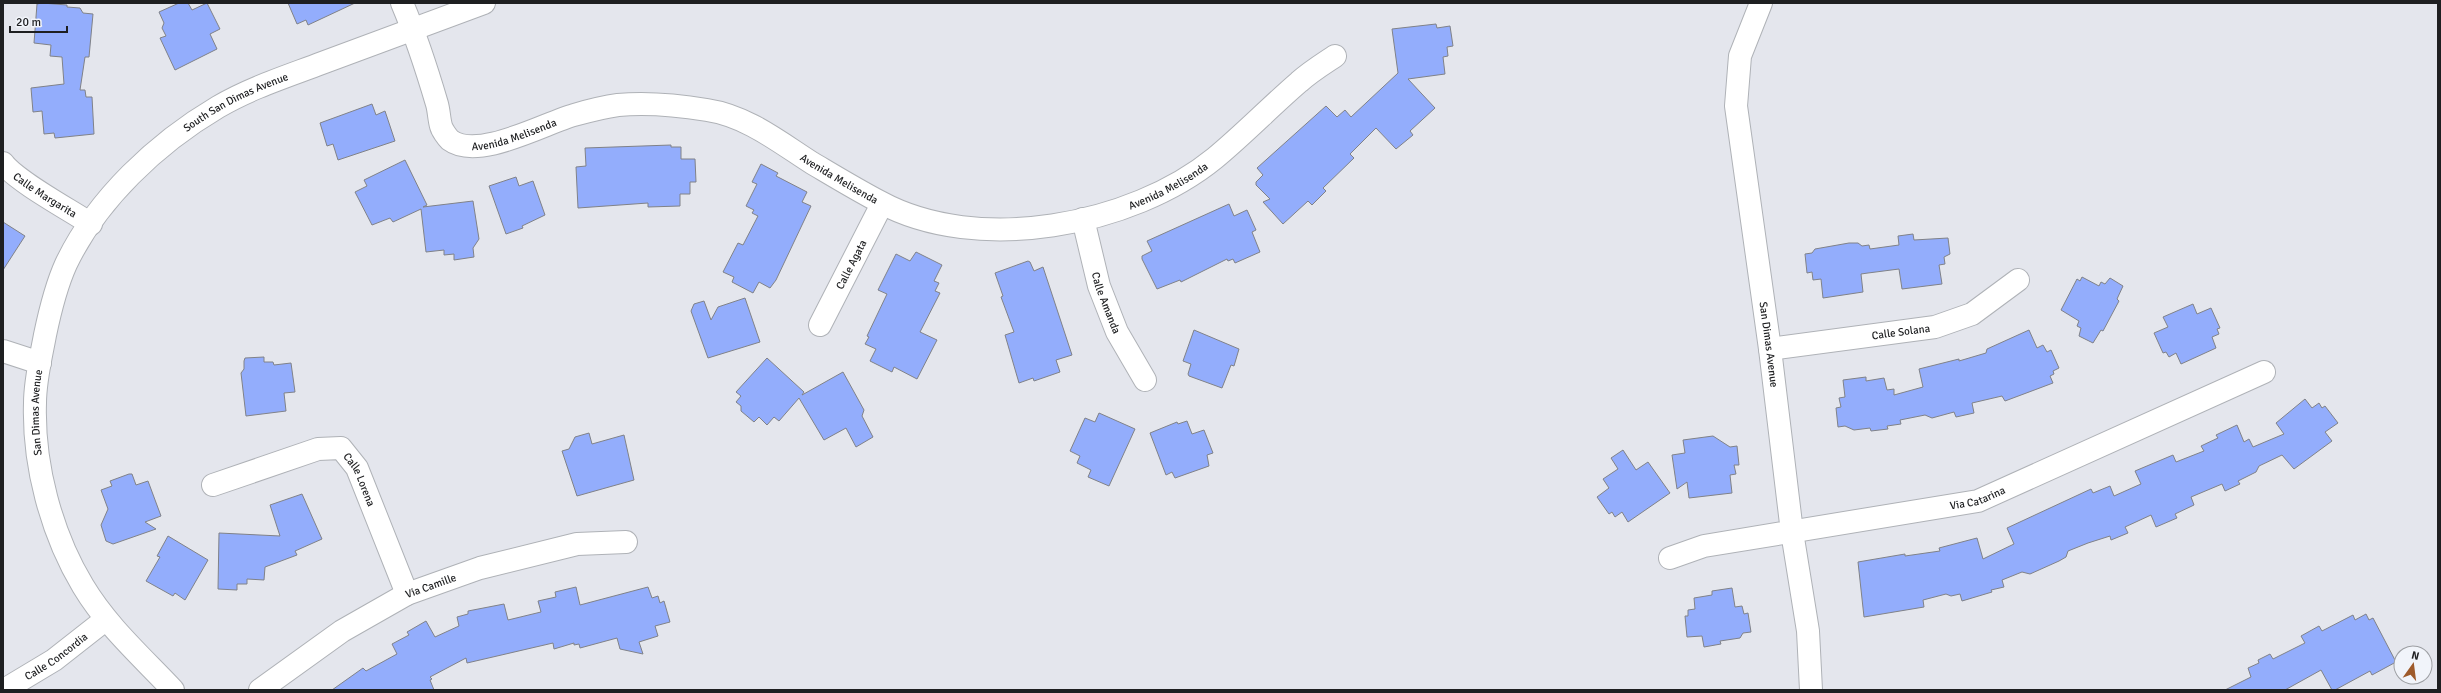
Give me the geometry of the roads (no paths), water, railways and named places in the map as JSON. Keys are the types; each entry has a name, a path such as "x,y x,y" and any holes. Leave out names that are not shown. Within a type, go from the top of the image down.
{"street":[{"name":"Avenida Melisenda","path":"402,3 413,29 438,107 442,129 450,140 467,147 514,137 573,115 609,107 664,103 715,111 762,130 814,164 882,204 927,222 964,229 1044,228 1083,219 1133,204 1178,183 1214,159 1301,80 1335,56"},
{"path":"413,29 484,3"},
{"name":"San Dimas Avenue","path":"1761,3 1740,56 1736,106 1770,349 1792,532 1808,631 1811,690"},
{"name":"South San Dimas Avenue","path":"91,224 121,185 152,156 187,127 220,106 272,82 413,29"},
{"name":"Calle Margarita","path":"3,162 7,168 91,224"},
{"name":"Calle Agata","path":"820,325 882,204"},
{"name":"Calle Amanda","path":"1083,219 1099,286 1117,332 1145,380"},
{"name":"San Dimas Avenue","path":"91,224 67,264 51,308 40,363 35,402 37,448 47,499 63,547 82,584 105,620 172,690"},
{"name":"Calle Solana","path":"1770,349 1935,327 1972,314 2018,280"},
{"path":"3,351 40,363"},
{"name":"Via Catarina","path":"1670,558 1704,546 1978,501 2264,372"},
{"name":"Calle Lorena","path":"213,485 318,449 341,448 357,468 407,594"},
{"name":"Via Camille","path":"260,690 342,631 407,594 480,568 577,544 626,542"},
{"name":"Calle Concordia","path":"4,690 54,660 105,620"}]}
